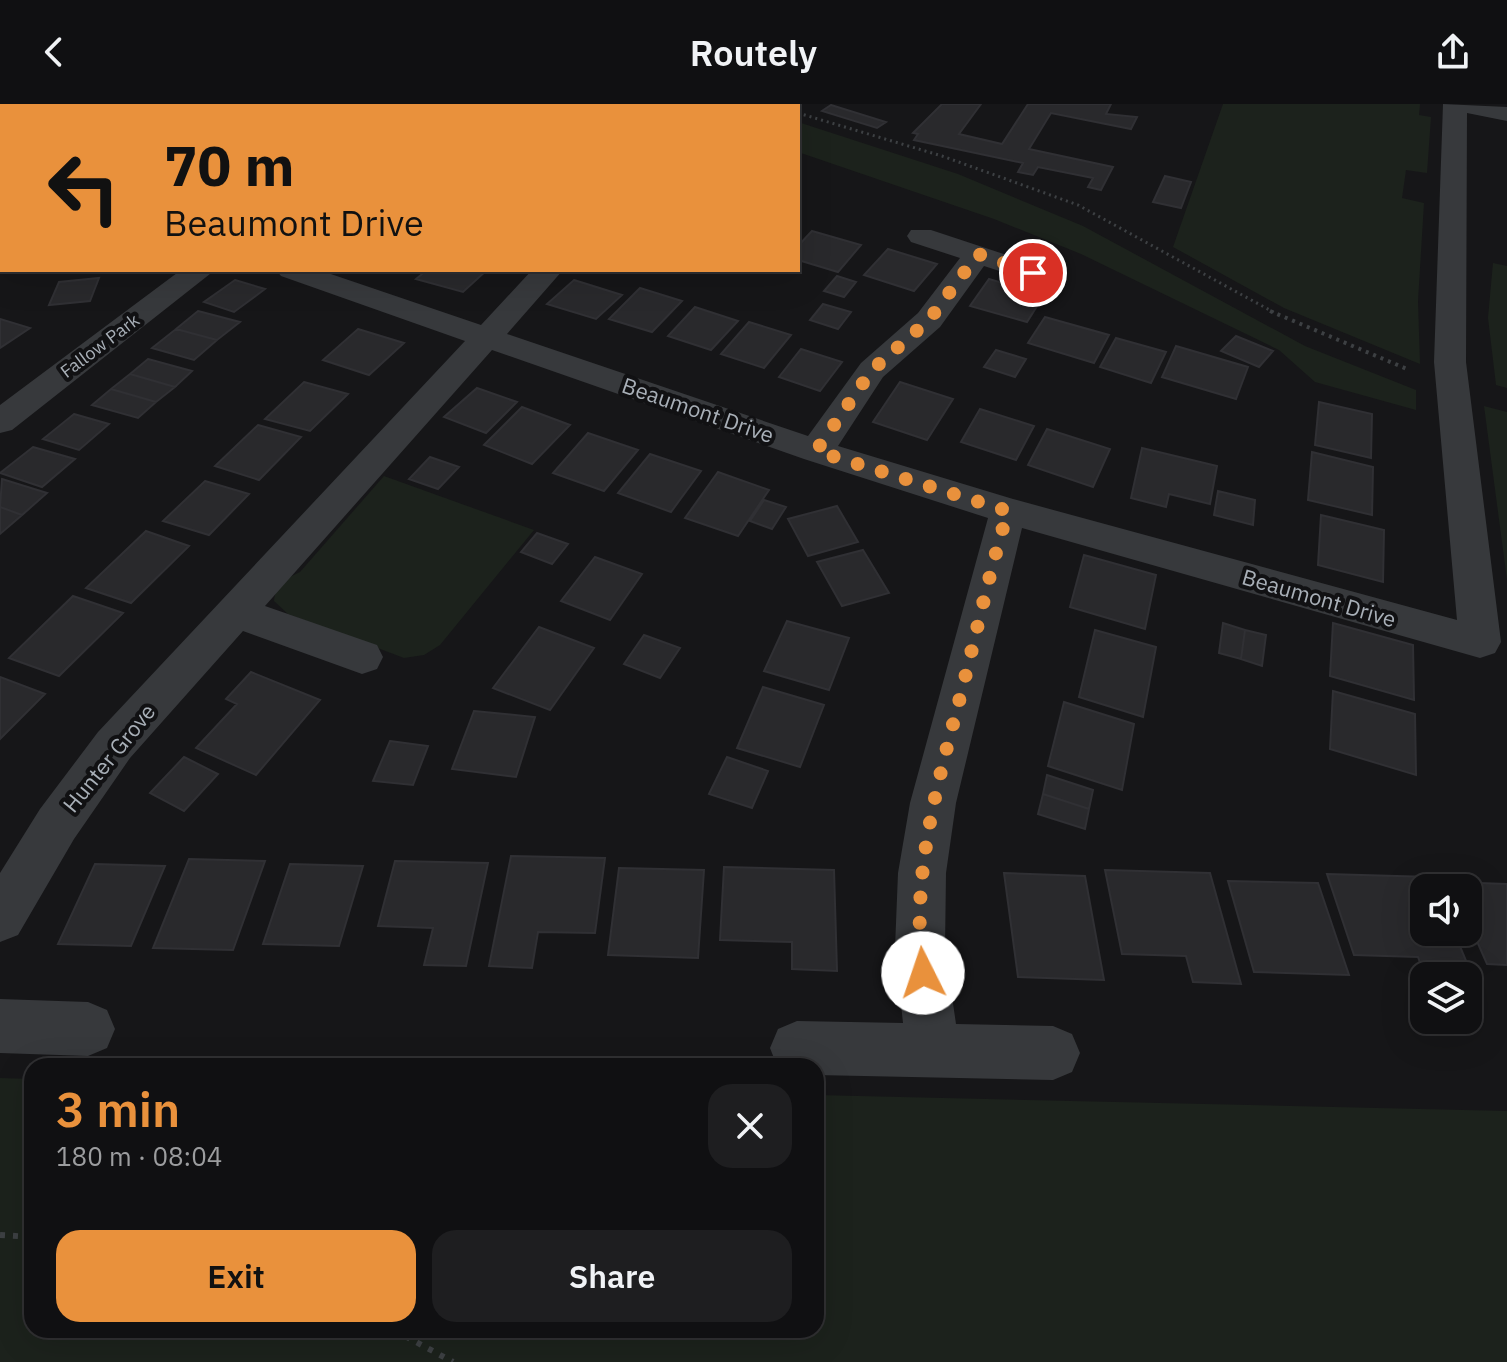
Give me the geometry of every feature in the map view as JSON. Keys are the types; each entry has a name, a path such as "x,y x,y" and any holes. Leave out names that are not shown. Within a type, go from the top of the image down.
{"street":[{"path":"1451,385 1455,104 1507,114"},
{"path":"921,236 1033,273"},
{"path":"816,451 872,370 929,320 978,254"},
{"name":"Fallow Park","path":"0,422 197,272"},
{"name":"Beaumont Drive","path":"297,272 816,451 1008,511 1480,642 1451,385"},
{"name":"Hunter Grove","path":"0,918 57,824 114,745 546,272"},
{"path":"933,1050 920,948 922,873 933,803 1008,511"},
{"path":"236,612 362,657"},
{"path":"0,1026 88,1029"},
{"path":"797,1048 1053,1053"}],"path":[{"path":"800,114 942,156 1078,205 1296,324 1451,385"},
{"path":"0,1235 24,1236"},
{"path":"409,1338 453,1362"}],"shaded area":[{"path":"1223,104 1420,104 1419,115 1431,117 1427,173 1406,170 1402,198 1424,203 1418,301 1420,364 1284,308 1173,247"},
{"path":"800,123 958,174 1083,226 1305,346 1416,390 1416,410 1315,382 1279,350 1081,254 994,219 800,153"},
{"path":"1493,263 1507,266 1507,388 1496,385 1488,318"},
{"path":"1484,406 1507,412 1507,580"},
{"path":"384,476 534,530 440,645 424,655 404,658 288,614 274,601 279,586 300,572"},
{"path":"0,1078 24,1079 24,1338 824,1338 824,1095 1507,1111 1507,1362 0,1362"}],"building":[{"path":"942,104 981,104 959,134 1002,144 1028,104 1111,104 1106,114 1137,117 1131,129 1051,113 1029,149 1113,167 1101,190 1088,187 1093,178 1038,167 1033,175 1018,172 1023,163 914,140 918,134 913,133"},
{"path":"831,105 886,122 877,128 822,111"},
{"path":"1165,176 1191,182 1181,208 1153,202"},
{"path":"812,231 861,245 838,272 800,261 800,244"},
{"path":"888,249 937,264 914,291 864,275"},
{"path":"425,272 485,272 463,292 416,279"},
{"path":"837,276 856,282 844,297 824,291"},
{"path":"99,278 90,301 49,305 59,282"},
{"path":"989,279 1044,295 1027,322 970,306"},
{"path":"235,280 265,289 234,312 204,302"},
{"path":"574,280 622,295 596,319 547,304"},
{"path":"640,288 682,301 652,332 609,319"},
{"path":"823,304 851,312 838,329 810,320"},
{"path":"695,307 738,321 711,350 668,336"},
{"path":"198,311 240,322 217,340 176,329"},
{"path":"1045,317 1109,335 1094,363 1028,343"},
{"path":"0,319 30,328 0,348"},
{"path":"749,322 791,335 764,368 721,354"},
{"path":"176,329 217,340 194,360 152,348"},
{"path":"358,329 404,343 369,375 323,360"},
{"path":"1236,336 1273,351 1259,367 1221,351"},
{"path":"1116,338 1166,352 1151,383 1100,367"},
{"path":"1176,346 1248,367 1236,399 1162,377"},
{"path":"801,349 842,362 820,391 779,377"},
{"path":"996,350 1026,359 1015,377 984,367"},
{"path":"148,359 192,371 175,387 130,374"},
{"path":"130,374 175,387 156,402 111,389"},
{"path":"304,382 348,394 310,431 265,419"},
{"path":"900,382 953,399 927,440 873,422"},
{"path":"477,388 517,402 486,433 444,417"},
{"path":"111,389 156,402 138,418 92,405"},
{"path":"1319,402 1372,414 1371,458 1315,445"},
{"path":"522,407 570,425 532,464 484,445"},
{"path":"980,409 1034,426 1016,460 961,442"},
{"path":"74,414 109,424 79,450 43,439"},
{"path":"258,425 301,437 259,480 215,466"},
{"path":"1047,429 1110,449 1093,487 1028,465"},
{"path":"588,433 638,450 604,491 553,473"},
{"path":"33,447 75,459 42,487 0,473"},
{"path":"1142,448 1217,466 1210,504 1169,494 1166,507 1131,498"},
{"path":"1312,452 1373,467 1372,515 1308,500"},
{"path":"650,454 701,471 671,512 618,493"},
{"path":"430,457 459,467 438,489 409,479"},
{"path":"718,472 769,490 738,536 685,518"},
{"path":"2,479 47,493 22,515 0,507"},
{"path":"205,481 249,494 209,535 163,521"},
{"path":"1218,491 1255,500 1253,525 1214,515"},
{"path":"764,500 786,507 772,529 750,521"},
{"path":"837,506 858,542 808,556 788,519"},
{"path":"0,507 22,515 0,534"},
{"path":"1321,515 1384,530 1383,582 1318,565"},
{"path":"146,531 189,546 131,603 86,588"},
{"path":"537,533 568,544 552,564 521,552"},
{"path":"863,550 889,593 842,606 817,562"},
{"path":"1084,555 1156,575 1145,629 1070,607"},
{"path":"595,557 642,574 610,620 561,601"},
{"path":"73,596 123,613 59,676 9,658"},
{"path":"787,621 849,638 829,690 764,671"},
{"path":"1223,623 1245,630 1241,659 1219,653"},
{"path":"1333,623 1413,645 1414,700 1330,676"},
{"path":"539,627 594,648 550,710 493,688"},
{"path":"1095,630 1156,647 1143,717 1079,697"},
{"path":"1245,630 1266,635 1262,666 1241,659"},
{"path":"644,635 680,648 660,678 624,664"},
{"path":"251,672 320,700 256,775 196,748 237,704 226,699"},
{"path":"0,677 45,694 0,739"},
{"path":"763,687 824,705 800,767 737,748"},
{"path":"1333,691 1415,714 1416,775 1330,749"},
{"path":"1064,702 1134,724 1122,790 1048,766"},
{"path":"474,711 535,717 516,777 452,769"},
{"path":"390,741 428,746 413,785 373,781"},
{"path":"184,757 218,774 184,811 150,793"},
{"path":"727,757 768,771 752,808 709,794"},
{"path":"1047,775 1093,790 1089,809 1043,794"},
{"path":"1043,794 1089,809 1085,829 1038,814"},
{"path":"511,856 605,858 595,933 538,932 532,968 489,966"},
{"path":"189,859 265,861 233,950 153,948"},
{"path":"395,861 488,863 466,966 424,965 433,928 378,926"},
{"path":"95,864 165,866 131,946 58,944"},
{"path":"290,864 363,866 339,946 263,944"},
{"path":"724,867 834,870 837,971 792,969 792,942 720,940"},
{"path":"619,868 704,870 698,958 608,955"},
{"path":"1105,870 1210,873 1241,984 1193,982 1186,956 1122,954"},
{"path":"1004,873 1085,876 1104,980 1018,977"},
{"path":"1327,874 1410,876 1410,946 1460,946 1467,962 1420,962 1418,957 1354,955"},
{"path":"1228,881 1318,883 1349,975 1254,972"},
{"path":"1482,883 1507,884 1507,965 1487,964 1479,946 1482,946"}],"route":[{"path":"923,973 920,948 922,873 933,803 1008,511 816,451 872,370 929,320 978,254 1033,273"}]}
